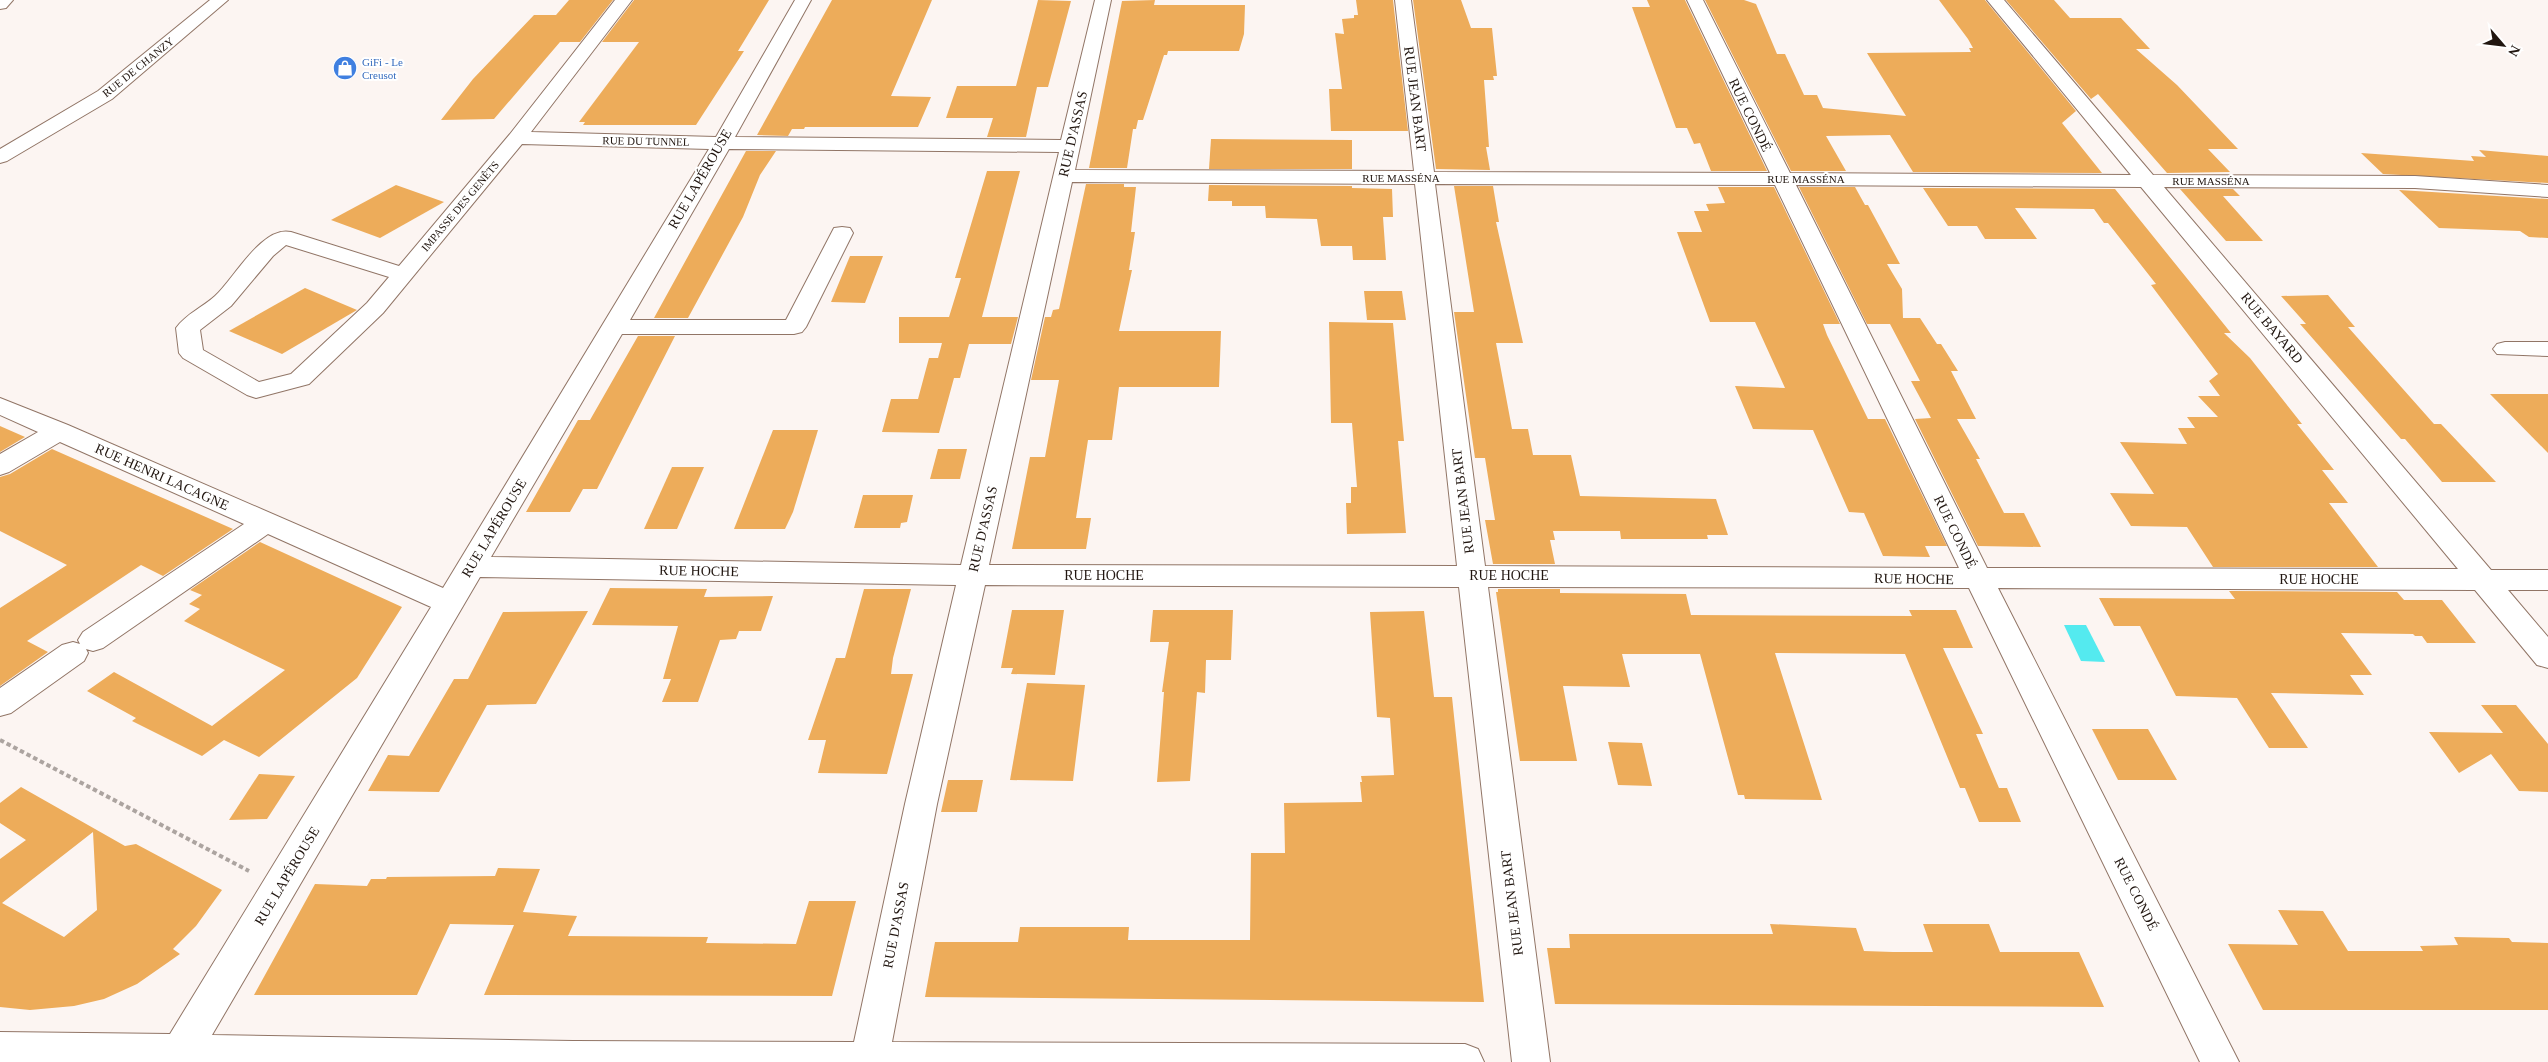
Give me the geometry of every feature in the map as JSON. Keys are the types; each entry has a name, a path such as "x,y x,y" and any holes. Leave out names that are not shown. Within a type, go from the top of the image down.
{"street":[{"path":"0,4 5,0"},
{"name":"RUE DE CHANZY","path":"0,157 105,95 220,0"},
{"path":"517,138 624,0"},
{"name":"RUE LAPÉROUSE","path":"178,1058 614,327 803,0"},
{"name":"RUE D'ASSAS","path":"869,1061 921,804 1104,0"},
{"name":"RUE JEAN BART","path":"1403,0 1531,1062"},
{"name":"RUE CONDÉ","path":"1695,0 1979,580 2220,1062"},
{"name":"RUE BAYARD","path":"1995,0 2548,656"},
{"name":"RUE DU TUNNEL","path":"517,138 721,143 1070,146"},
{"name":"IMPASSE DES GENÊTS","path":"404,274 283,237 265,251 224,301 188,328 191,353 256,390 300,379 375,308 404,274 517,138"},
{"name":"RUE MASSÉNA","path":"1063,176 2416,182 2548,191"},
{"path":"614,327 794,327 842,233"},
{"path":"2505,349 2548,348"},
{"name":"RUE HENRI LACAGNE","path":"0,406 450,603"},
{"path":"0,466 59,432"},
{"path":"0,704 266,522"},
{"name":"RUE HOCHE","path":"471,567 973,575 1472,575 1979,580 2548,580"},
{"path":"0,1050 178,1058 1465,1062"}],"path":[{"path":"0,740 280,887"}],"water":[{"path":"2064,625 2086,625 2105,662 2081,661"}],"building":[{"path":"569,0 613,0 580,42 560,42 494,119 441,120 473,79 534,15 556,15"},
{"path":"634,0 769,0 738,51 744,51 696,125 583,125 585,122 579,122 639,42 602,42"},
{"path":"832,0 932,0 891,96 931,97 918,127 805,127 804,129 792,129 788,136 757,135"},
{"path":"1038,0 1071,1 1048,87 1037,87 1026,137 987,137 993,118 946,118 957,86 1016,86"},
{"path":"1155,0 1154,5 1245,5 1244,34 1239,51 1168,51 1167,55 1164,55 1143,120 1138,120 1136,129 1133,129 1127,168 1089,168 1122,1"},
{"path":"1356,0 1393,0 1408,131 1331,131 1329,89 1342,89 1335,33 1344,34 1342,19 1354,18 1354,15 1358,15"},
{"path":"1413,0 1461,0 1471,28 1492,28 1497,76 1493,76 1494,80 1484,80 1489,147 1486,147 1490,170 1436,169"},
{"path":"1647,0 1685,0 1767,171 1711,171 1700,143 1694,144 1687,128 1676,128 1632,7 1650,7"},
{"path":"1705,0 1744,0 1756,4 1777,54 1785,54 1804,95 1817,95 1823,108 1906,116 1867,53 1971,52 1969,48 1973,48 1968,39 1939,0 1985,0 2076,111 2062,123 2102,173 1913,172 1890,135 1826,136 1846,171 1791,171"},
{"path":"2006,0 2054,0 2070,18 2121,18 2150,49 2136,49 2177,85 2238,149 2208,149 2230,172 2167,173 2098,94 2091,99"},
{"path":"1211,139 1352,140 1352,169 1209,169"},
{"path":"2479,150 2548,156 2548,183 2383,174 2361,153 2474,161 2471,156 2486,157"},
{"path":"746,151 776,151 760,175 743,217 688,318 654,318"},
{"path":"987,171 1020,171 982,317 1018,317 1011,344 969,344 960,378 954,378 939,433 882,432 891,399 918,399 929,358 938,358 942,343 899,343 899,317 949,317 961,278 955,278"},
{"path":"1086,184 1124,184 1124,187 1136,187 1131,232 1135,232 1129,270 1132,270 1119,331 1221,331 1219,387 1119,387 1112,440 1088,440 1076,518 1091,518 1086,549 1012,549 1030,457 1045,457 1059,380 1031,380 1045,317 1051,317 1053,310 1059,309"},
{"path":"396,185 444,202 380,238 331,220"},
{"path":"1209,185 1352,186 1352,188 1392,189 1393,217 1383,217 1386,260 1353,260 1352,246 1321,246 1317,219 1266,218 1265,206 1232,206 1232,201 1208,201"},
{"path":"1454,186 1493,186 1499,222 1496,222 1523,343 1496,343 1512,429 1528,429 1533,455 1571,455 1580,496 1716,499 1728,535 1707,535 1708,539 1621,539 1620,531 1553,531 1555,540 1550,540 1555,564 1493,564 1485,520 1495,520 1485,458 1475,458 1454,312 1474,312"},
{"path":"1718,187 1774,187 1840,324 1823,324 1827,335 1868,419 1885,419 1947,546 1925,546 1930,557 1883,556 1864,513 1849,512 1813,430 1753,429 1735,386 1785,388 1755,322 1710,322 1677,232 1702,232 1694,211 1709,211 1706,204 1725,203"},
{"path":"1799,187 1855,187 1865,205 1868,205 1900,264 1887,264 1902,289 1903,318 1920,318 1937,344 1941,344 1958,371 1951,371 1976,419 1957,419 1980,459 1976,459 2004,513 2024,513 2041,547 1978,546 1915,419 1931,418 1911,381 1920,381 1890,324 1867,324"},
{"path":"1923,188 2115,189 2231,333 2224,333 2250,358 2302,424 2297,424 2334,470 2322,470 2348,503 2329,503 2378,567 2213,567 2187,527 2131,526 2110,493 2154,494 2120,442 2187,444 2178,428 2195,428 2187,417 2218,417 2198,396 2220,396 2209,381 2218,374 2151,285 2156,284 2108,223 2104,223 2094,209 2015,208 2037,239 1985,239 1977,226 1948,226"},
{"path":"2180,189 2233,189 2240,196 2223,196 2263,241 2226,241"},
{"path":"2399,190 2548,199 2548,238 2529,237 2520,231 2439,228"},
{"path":"850,256 883,256 865,303 831,302"},
{"path":"305,288 357,310 282,354 229,331"},
{"path":"1364,291 1402,291 1406,320 1367,320"},
{"path":"2328,295 2355,327 2348,327 2434,424 2441,424 2496,482 2442,482 2405,439 2401,439 2300,324 2306,324 2281,296"},
{"path":"1329,322 1393,323 1404,441 1398,441 1406,533 1347,534 1346,503 1351,503 1351,487 1357,487 1352,423 1331,423"},
{"path":"638,336 675,336 597,489 583,489 570,512 526,512 578,420 590,420"},
{"path":"2490,394 2548,394 2548,453"},
{"path":"0,426 25,437 0,452"},
{"path":"773,430 818,430 793,512 785,529 734,529"},
{"path":"52,449 233,529 163,576 141,565 27,641 48,652 0,686 0,608 67,565 0,531 0,477 10,474"},
{"path":"938,449 967,449 960,479 930,479"},
{"path":"672,467 704,467 677,529 644,529"},
{"path":"863,495 913,495 907,522 901,523 900,528 854,528"},
{"path":"260,542 402,607 357,678 259,757 224,740 202,756 132,721 136,718 87,691 114,672 212,726 285,670 184,621 200,609 189,604 202,595 190,590"},
{"path":"610,588 707,589 704,597 773,596 761,631 739,631 736,639 720,640 698,702 662,702 671,679 663,679 678,626 592,625"},
{"path":"864,589 911,589 893,658 891,674 913,674 887,774 818,773 826,740 808,740 836,658 845,658"},
{"path":"1498,589 1560,589 1560,593 1686,594 1691,615 1912,616 1909,610 1956,610 1973,648 1943,648 1983,734 1976,734 1999,788 2007,788 2021,822 1979,822 1965,788 1960,788 1905,654 1775,653 1822,800 1745,799 1744,795 1738,795 1700,654 1622,654 1630,687 1563,686 1577,761 1520,761 1496,592 1498,592"},
{"path":"2229,591 2397,592 2404,600 2442,600 2476,643 2427,643 2422,636 2415,636 2413,634 2341,633 2372,675 2350,675 2364,695 2271,693 2308,748 2269,748 2237,698 2176,696 2140,626 2114,626 2099,598 2235,599"},
{"path":"1012,610 1064,610 1055,675 1011,674 1013,668 1001,668"},
{"path":"1153,610 1233,610 1231,660 1206,660 1205,693 1197,692 1190,781 1157,782 1164,692 1162,692 1169,642 1150,642"},
{"path":"588,611 536,704 487,705 439,792 368,791 388,755 409,756 454,679 468,679 503,612"},
{"path":"1424,611 1434,697 1452,697 1484,1002 925,997 935,942 1018,942 1020,927 1129,927 1128,940 1250,940 1251,853 1285,853 1284,803 1362,802 1361,776 1394,775 1390,718 1377,717 1370,612"},
{"path":"1027,683 1085,685 1073,781 1010,780"},
{"path":"2481,705 2516,705 2548,744 2548,792 2519,791 2491,754 2459,773 2429,732 2503,733"},
{"path":"2092,729 2148,729 2177,780 2118,780"},
{"path":"1608,742 1642,743 1652,786 1618,785"},
{"path":"259,774 295,776 267,819 229,820"},
{"path":"948,780 983,780 977,812 941,812"},
{"path":"21,787 125,846 136,844 222,890 196,926 173,949 180,954 137,984 104,999 74,1006 30,1010 0,1007 0,859 26,840 0,823 0,803","holes":["93,832 97,910 64,937 2,903"]},
{"path":"498,868 540,869 523,912 577,916 568,936 708,937 706,943 796,944 809,901 856,901 832,996 484,995 514,925 450,924 417,995 254,995 315,884 367,886 371,879 386,879 387,877 495,876"},
{"path":"2278,910 2323,911 2348,951 2423,951 2420,946 2458,945 2454,937 2509,938 2512,942 2548,943 2548,1010 2263,1010 2228,944 2298,945"},
{"path":"1770,924 1856,928 1864,951 1933,952 1923,924 1989,924 2000,952 2079,952 2104,1007 1555,1004 1547,948 1570,948 1569,934 1773,934"}],"place":[{"name":"GiFi - Le Creusot","path":"345,68"}]}
